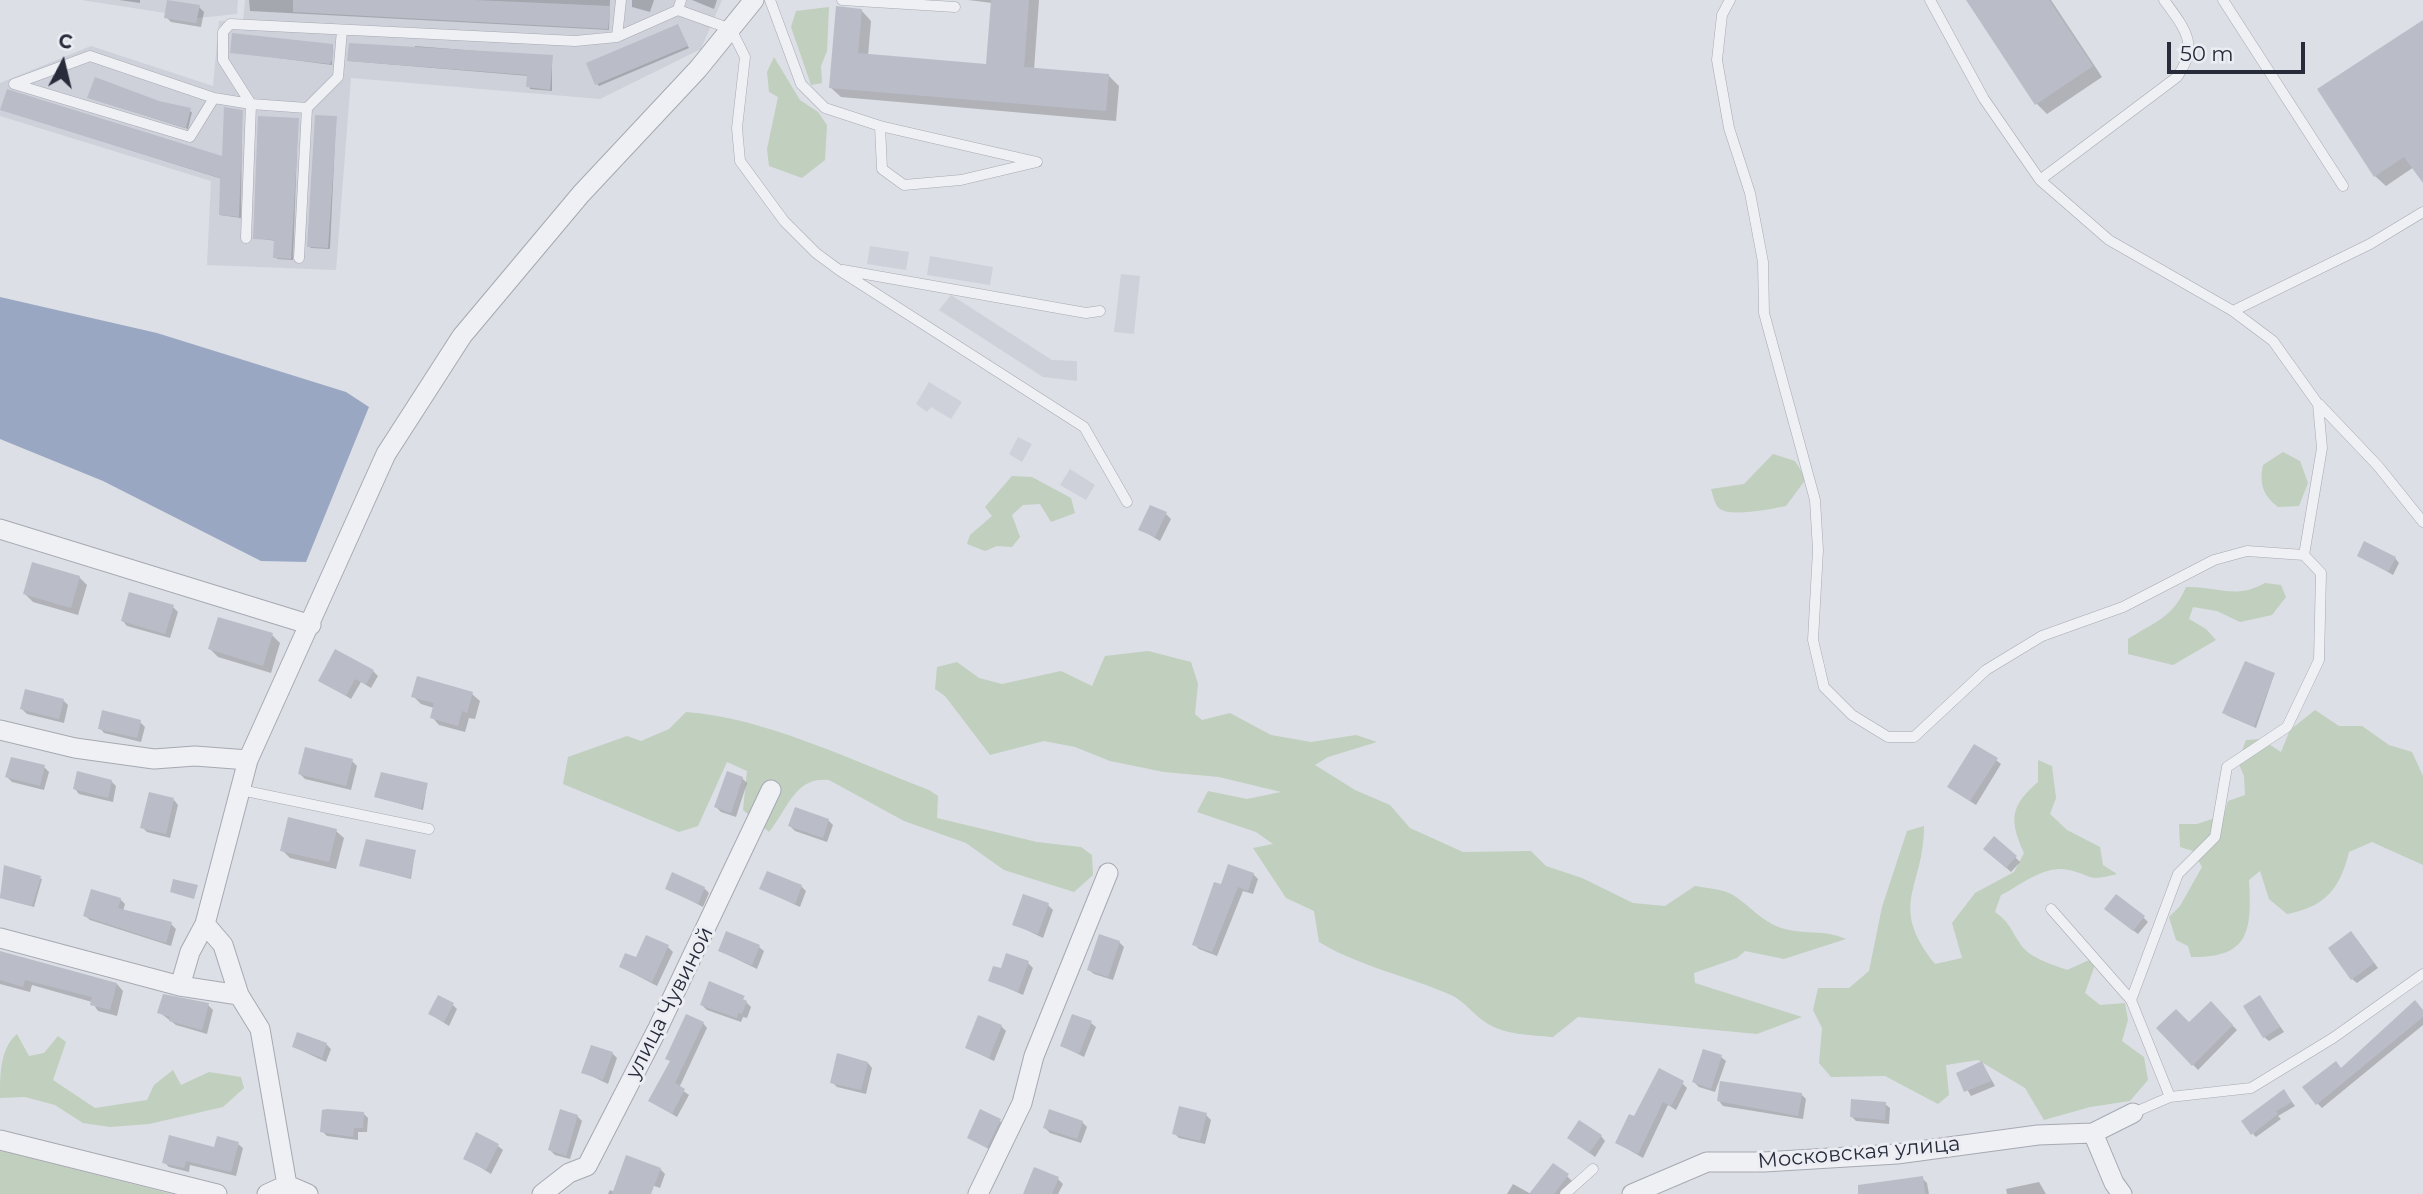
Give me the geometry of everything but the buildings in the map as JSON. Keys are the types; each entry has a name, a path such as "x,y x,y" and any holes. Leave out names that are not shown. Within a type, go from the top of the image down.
{"street":[{"path":"180,986 190,952 205,924 248,760 386,454 463,336 581,194 698,69 754,0"},
{"path":"0,529 311,625"},
{"path":"0,730 75,748 154,759 195,756 248,760"},
{"name":"улица Чувиной","path":"542,1194 569,1173 587,1166 664,1016 771,790"},
{"path":"978,1194 1022,1103 1034,1056 1108,873"},
{"path":"205,924 223,945 239,995 260,1029 287,1185"},
{"path":"0,938 180,986 239,995"},
{"path":"2122,1194 2114,1183 2093,1133 2133,1113"},
{"name":"Московская улица","path":"1632,1194 1707,1161 1765,1162 1897,1154 2038,1135 2093,1133"},
{"path":"0,1140 217,1194"},
{"path":"267,1194 287,1185 307,1194"}],"lane":[{"path":"617,37 621,0"},
{"path":"770,0 801,85 825,107 880,126 1037,162 961,180 904,185 882,169 880,126"},
{"path":"842,0 955,7"},
{"path":"1730,0 1721,15 1717,60 1729,128 1750,193 1763,262 1764,313 1815,500 1818,551 1813,640 1824,687 1852,715 1888,737 1914,737 1986,670 2042,636 2123,607 2214,559 2247,551 2304,555 2321,573 2319,660 2287,727 2227,767 2215,837 2178,874 2132,1000"},
{"path":"1930,0 1984,99 2040,180 2109,240 2233,311 2273,341 2318,404 2378,466 2423,522"},
{"path":"2040,180 2176,77 2189,60 2189,43 2183,25 2164,0"},
{"path":"2223,0 2343,186"},
{"path":"246,238 251,104 223,60 223,32 230,24 575,41 617,37 679,5 731,29 745,57 737,128 740,161 784,221 816,253 839,270 1084,427 1127,502"},
{"path":"299,258 307,107 338,77 342,30"},
{"path":"214,98 190,137 14,84 90,55 214,98 251,104 307,107"},
{"path":"2233,311 2370,244 2423,212"},
{"path":"839,270 1086,313 1100,311"},
{"path":"2304,555 2322,448 2318,404"},
{"path":"240,790 429,829"},
{"path":"2051,909 2109,971 2132,1000 2150,1054 2170,1097"},
{"path":"2133,1113 2170,1097 2251,1088 2313,1052 2423,974"},
{"path":"1565,1194 1592,1169"}],"shaded area":[{"path":"81,0 238,0 237,14 198,18"},
{"path":"245,0 722,0 701,49 600,99 351,78 336,270 207,265 211,181 0,116 0,83 91,46 213,86 219,21 243,20"},
{"path":"870,246 909,252 906,270 867,264"},
{"path":"930,256 993,267 990,285 927,275"},
{"path":"1121,274 1140,276 1134,334 1114,332"},
{"path":"951,295 1052,360 1077,361 1077,381 1043,377 939,310"},
{"path":"929,382 962,402 951,419 931,407 927,412 916,404"},
{"path":"1018,437 1032,444 1022,462 1009,454"},
{"path":"1070,469 1095,485 1086,500 1060,485"}],"green space":[{"path":"829,7 827,51 821,66 822,83 811,85 791,27 796,11"},
{"path":"774,57 800,100 818,112 827,125 825,160 802,178 769,166 767,149 778,97 769,92 767,72"},
{"path":"2283,452 2300,461 2308,483 2299,506 2278,507 2263,489 2263,465"},
{"path":"1773,454 1795,461 1806,479 1786,506 1742,512 1718,508 1711,489 1744,484"},
{"path":"1012,476 1032,477 1071,498 1075,513 1051,522 1040,504 1023,505 1012,515 1020,537 1012,547 997,546 985,551 967,544 970,535 992,516 985,507"},
{"path":"2265,583 2281,585 2286,597 2272,615 2240,622 2217,611 2193,607 2189,619 2206,629 2216,640 2173,665 2128,654 2128,639 2169,613 2186,587 2244,591"},
{"path":"1148,651 1191,662 1198,684 1195,714 1202,720 1230,713 1271,735 1311,742 1356,735 1377,742 1328,757 1315,765 1355,790 1390,805 1410,828 1463,852 1531,851 1546,866 1582,878 1633,903 1665,906 1695,886 1719,890 1733,895 1767,921 1781,928 1846,939 1784,959 1745,951 1737,958 1694,973 1695,983 1802,1017 1757,1034 1578,1017 1553,1037 1509,1032 1485,1022 1451,995 1350,958 1319,942 1314,911 1286,898 1253,848 1273,844 1256,832 1197,812 1208,791 1247,799 1281,792 1219,777 1164,772 1110,761 1075,747 1044,741 990,755 945,696 935,689 937,667 957,662 979,678 1002,684 1061,671 1092,686 1105,656"},
{"path":"2315,710 2339,726 2362,726 2389,745 2412,752 2423,776 2423,865 2372,842 2349,852 2341,876 2321,901 2287,914 2269,899 2260,871 2249,880 2247,927 2236,947 2225,953 2191,957 2188,946 2176,940 2169,917 2180,906 2202,867 2193,851 2180,847 2179,824 2197,824 2224,815 2228,801 2245,795 2244,776 2238,762 2246,740 2261,739 2281,752 2290,730"},
{"path":"686,712 746,722 778,731 929,790 938,796 937,818 1037,842 1081,847 1092,855 1093,875 1074,892 1004,870 966,843 904,821 829,780 817,780 800,789 769,832 743,810 747,771 727,762 698,826 679,832 563,784 568,757 627,736 641,741 669,729"},
{"path":"2038,760 2052,766 2056,798 2050,814 2067,830 2100,847 2103,865 2117,874 2095,878 2069,870 2051,870 2001,895 1995,912 2007,922 2023,948 2047,963 2067,970 2098,956 2085,993 2100,1005 2125,1003 2128,1020 2122,1041 2144,1057 2148,1080 2130,1101 2090,1107 2044,1120 2025,1088 1978,1060 1946,1065 1949,1095 1938,1104 1885,1076 1831,1077 1819,1063 1822,1028 1813,1010 1818,988 1849,988 1869,971 1882,907 1907,831 1924,826 1923,848 1910,911 1913,926 1935,964 1962,958 1952,923 1975,893 2014,872 2024,853 2016,831 2015,814 2022,799 2038,782"},
{"path":"17,1034 29,1056 44,1053 58,1036 66,1042 53,1080 95,1108 147,1100 154,1085 173,1070 181,1085 209,1072 241,1077 244,1088 223,1107 149,1124 110,1127 83,1123 55,1105 25,1097 0,1098 4,1054"},
{"path":"0,1150 172,1194 0,1194"}],"water":[{"path":"0,297 157,333 346,392 369,407 306,562 261,561 103,481 0,439"}]}
